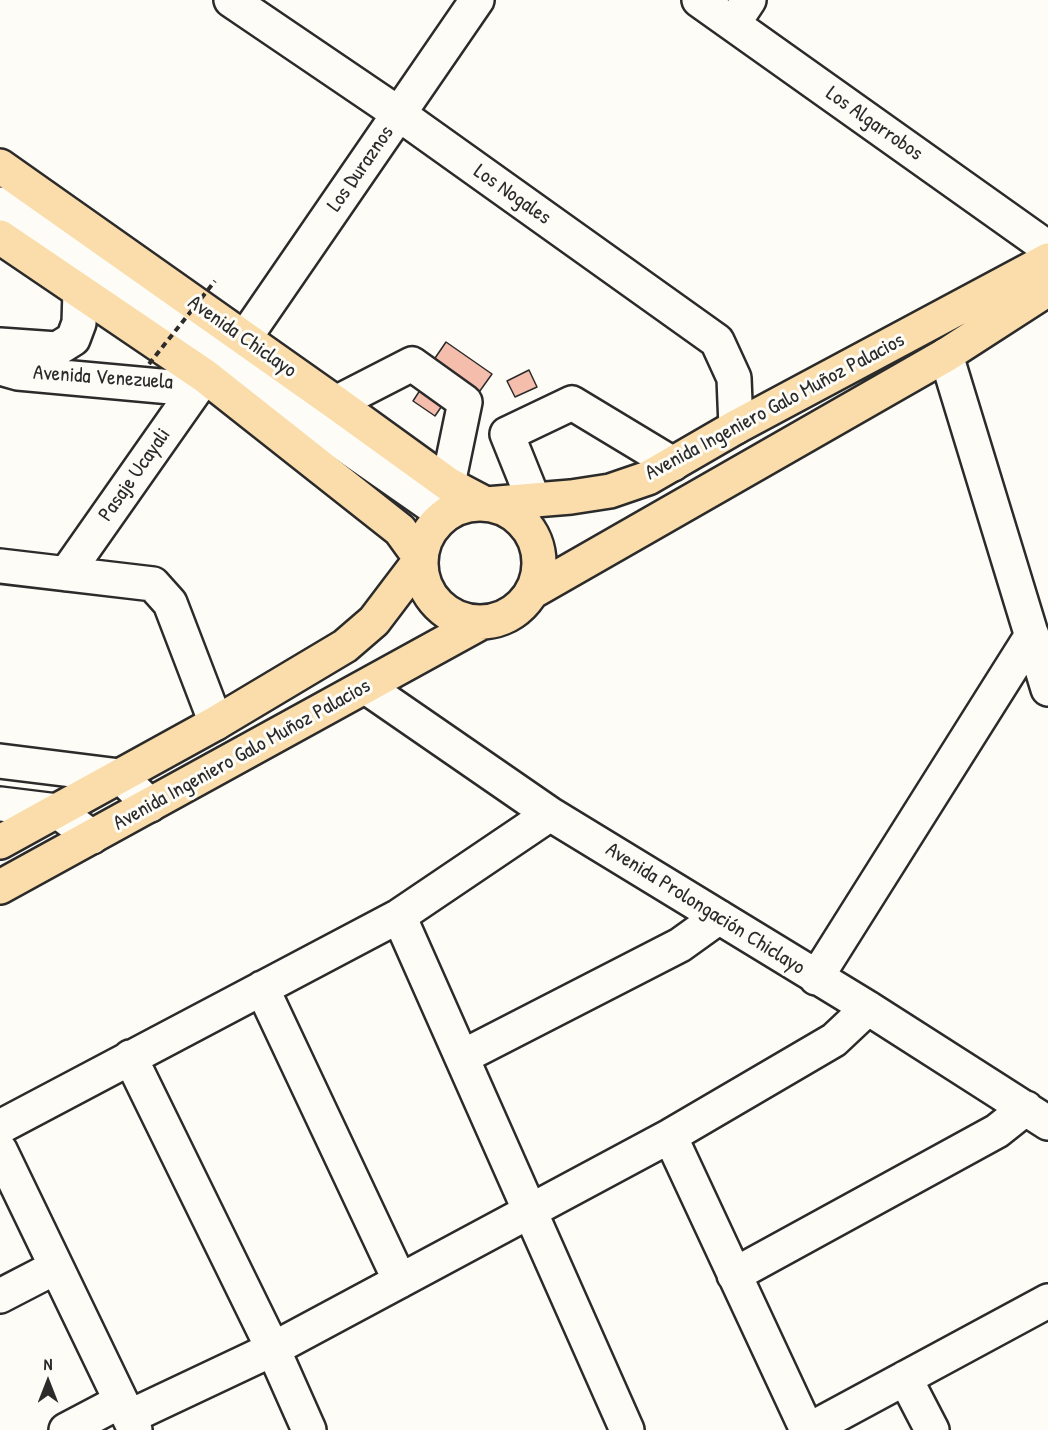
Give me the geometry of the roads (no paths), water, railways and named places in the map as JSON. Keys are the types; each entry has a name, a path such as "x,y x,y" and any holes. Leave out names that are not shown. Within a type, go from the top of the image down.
{"main road":[{"name":"Avenida Chiclayo","path":"0,166 336,403 447,500"},
{"path":"0,237 205,376 400,530 421,559"},
{"name":"Avenida Ingeniero Galo Muñoz Palacios","path":"486,504 534,501 610,491 648,478 736,427 1048,260"},
{"name":"Avenida Ingeniero Galo Muñoz Palacios","path":"532,592 946,356 1048,289"},
{"path":"447,500 458,508 486,504 505,509 521,520 533,536 539,554 538,574 532,592 520,608 502,618 483,622 463,620 446,611 432,597 423,579 421,559 424,543 447,500"},
{"name":"Avenida Ingeniero Galo Muñoz Palacios","path":"0,842 216,723 345,645 374,621 421,559"},
{"name":"Avenida Ingeniero Galo Muñoz Palacios","path":"0,887 483,622"}],"street":[{"name":"Los Nogales","path":"231,0 399,114 717,341 734,378 736,427"},
{"name":"Los Duraznos","path":"244,339 477,0"},
{"name":"Los Algarrobos","path":"699,0 741,12 1048,248"},
{"name":"Avenida Chiclayo","path":"0,204 447,500"},
{"path":"0,345 57,349 73,339 79,323 80,291"},
{"path":"946,356 1048,689"},
{"path":"336,403 412,364 507,434 534,501"},
{"name":"Avenida Venezuela","path":"0,368 18,373 171,387 205,376"},
{"name":"Pasaje Ucayali","path":"66,574 205,376"},
{"path":"447,500 465,402"},
{"path":"507,434 572,403 673,464"},
{"path":"0,566 153,584 170,603 216,723"},
{"path":"816,978 1032,635"},
{"name":"Avenida Prolongación Chiclayo","path":"366,687 550,814 868,1008 1037,1116"},
{"path":"0,761 120,776 150,805"},
{"path":"0,804 57,811 92,837"},
{"path":"0,1127 399,916 550,814"},
{"path":"399,916 627,1430"},
{"path":"462,1057 680,945 719,916"},
{"path":"262,988 400,1281"},
{"path":"66,1430 128,1416 273,1349 670,1136 834,1040 868,1008"},
{"path":"130,1057 273,1349 309,1430"},
{"path":"734,1275 998,1131 1037,1116"},
{"path":"670,1136 808,1430 1048,1301"},
{"path":"0,1150 128,1416"},
{"path":"0,1296 56,1267"},
{"path":"905,1378 932,1430"}]}
